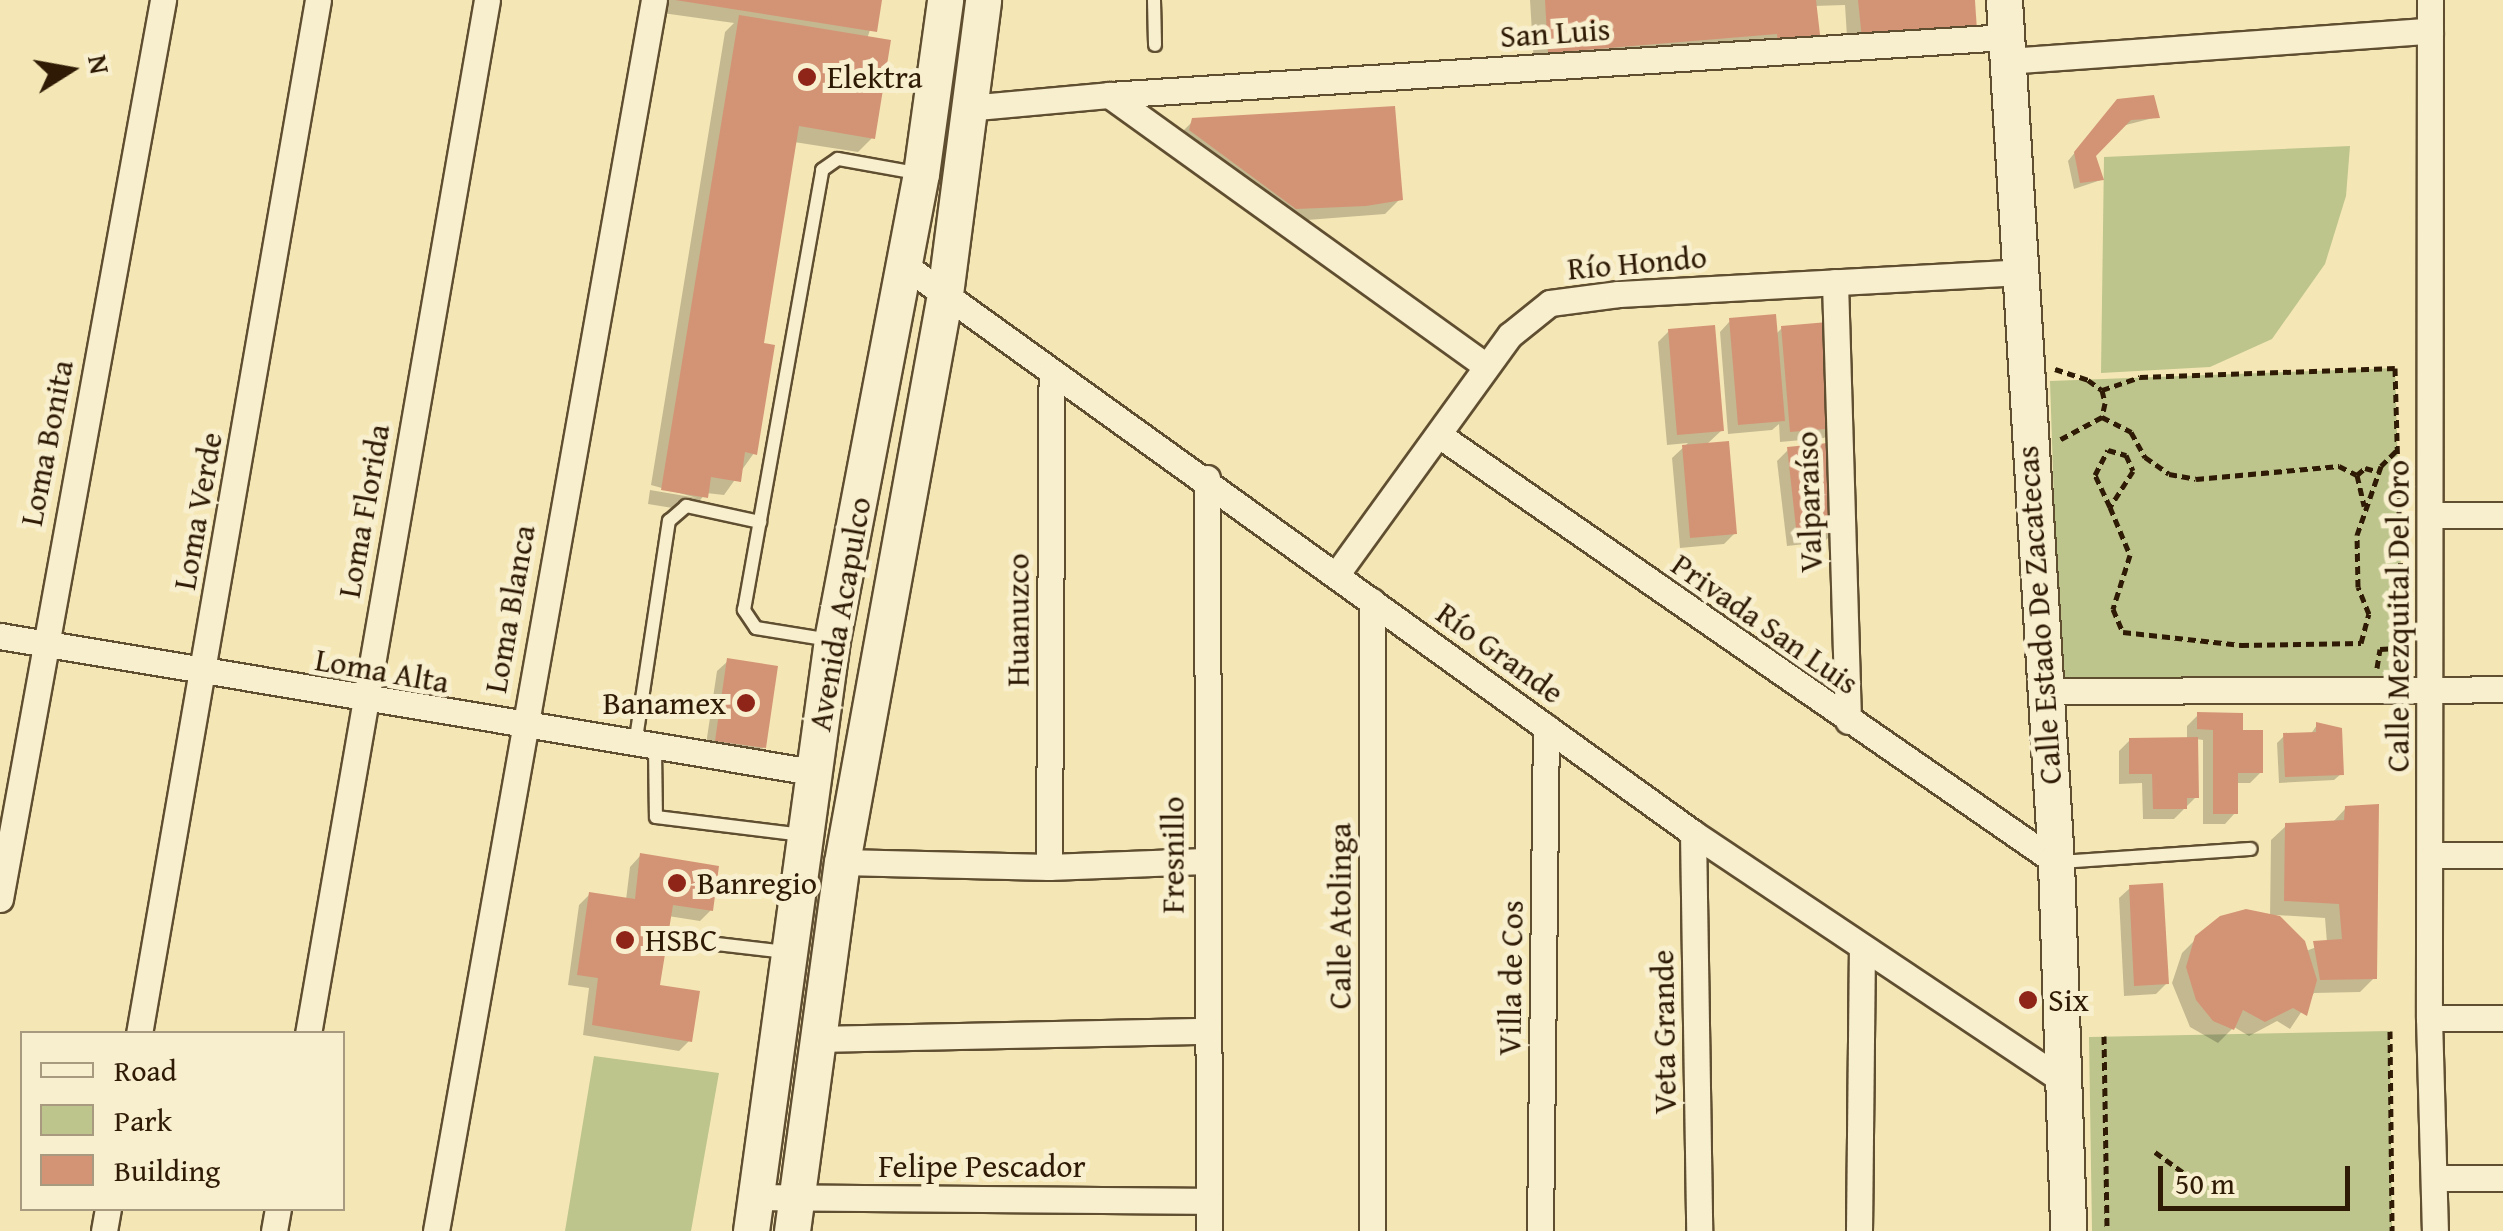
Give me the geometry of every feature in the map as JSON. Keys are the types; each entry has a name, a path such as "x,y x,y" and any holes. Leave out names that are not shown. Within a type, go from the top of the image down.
{"main road":[{"name":"Avenida Acapulco","path":"753,1214 832,640 921,174 945,0"},
{"name":"Avenida Acapulco","path":"794,1214 842,862 945,294 983,0"},
{"name":"Calle Estado De Zacatecas","path":"2004,0 2042,691 2056,862 2068,1231"}],"street":[{"name":"Loma Bonita","path":"0,899 43,640 163,0"},
{"name":"Loma Verde","path":"140,1031 318,0"},
{"name":"Loma Florida","path":"309,1031 487,0"},
{"name":"Loma Blanca","path":"436,1231 521,728 654,0"},
{"name":"Calle Mezquital Del Oro","path":"2430,0 2433,855 2429,1018 2436,1231"},
{"name":"San Luis","path":"1109,95 2430,30"},
{"path":"968,108 1109,95 1486,366"},
{"name":"Río Grande","path":"904,265 1052,374 1207,478 1694,833 2066,1083"},
{"name":"Río Hondo","path":"1336,575 1486,366 1530,314 1550,304 2018,272"},
{"name":"Valparaíso","path":"1835,282 1848,721"},
{"name":"Huanuzco","path":"1048,868 1052,374"},
{"name":"Privada San Luis","path":"1440,435 2056,862"},
{"name":"Fresnillo","path":"1207,478 1205,862 1209,1231"},
{"path":"2430,515 2503,516"},
{"name":"Calle Atolinga","path":"1372,601 1372,1231"},
{"name":"Loma Alta","path":"0,636 43,640 203,674 521,728 813,772"},
{"path":"2042,691 2503,689"},
{"name":"Villa de Cos","path":"1540,1231 1546,726"},
{"name":"Veta Grande","path":"1694,833 1700,1231"},
{"path":"2433,855 2503,855"},
{"path":"842,862 1048,868 1205,862"},
{"path":"1858,1231 1862,947"},
{"path":"2429,1018 2503,1018"},
{"path":"817,1039 1208,1031"},
{"path":"2435,1178 2503,1178"},
{"name":"Felipe Pescador","path":"753,1214 1209,1201"}],"lane":[{"path":"1154,0 1155,45"},
{"path":"832,640 756,628 744,618 822,170 838,160 921,174"},
{"path":"760,522 686,506 670,521 645,747 656,817 805,836"},
{"path":"2056,862 2251,849"},
{"path":"682,940 788,952"}],"path":[{"path":"2056,386 2055,367 2102,390 2140,377 2395,368 2403,659"},
{"path":"2102,390 2102,417"},
{"path":"2060,440 2102,417"},
{"path":"2102,417 2132,432 2144,457 2169,474 2196,479 2339,466 2356,475 2365,508"},
{"path":"2059,422 2061,460"},
{"path":"2110,507 2133,471 2117,450 2100,456 2094,475 2130,555 2113,609 2123,632 2241,645 2361,643 2367,637"},
{"path":"2397,450 2380,472 2365,508 2357,558 2367,637 2380,649 2402,648"},
{"path":"2356,475 2365,468 2380,472"},
{"path":"2377,670 2380,649"},
{"path":"2358,670 2390,670"},
{"path":"2390,1031 2392,1231"},
{"path":"2104,1036 2107,1231"},
{"path":"2155,1152 2188,1176"}],"green space":[{"path":"2350,146 2346,196 2325,264 2272,339 2210,367 2101,373 2104,157"},
{"path":"2395,368 2404,676 2060,682 2050,381"},
{"path":"2390,1031 2392,1231 2092,1231 2089,1037"},
{"path":"594,1056 719,1073 691,1231 565,1231"}],"building":[{"path":"675,0 882,0 877,32"},
{"path":"1545,0 1816,0 1821,43 1778,44 1777,34 1548,53"},
{"path":"1858,0 1975,0 1977,31 1862,39"},
{"path":"739,15 891,40 875,139 799,126 764,343 775,345 757,455 745,452 741,482 711,477 708,498 661,490"},
{"path":"2154,95 2160,118 2131,120 2096,156 2104,180 2080,183 2074,152 2117,99"},
{"path":"1395,106 1403,200 1366,206 1296,209 1189,130 1192,118"},
{"path":"1776,314 1785,421 1738,425 1729,318"},
{"path":"1828,322 1837,428 1790,432 1781,326"},
{"path":"1715,325 1724,431 1677,435 1668,329"},
{"path":"1729,441 1737,534 1690,538 1682,445"},
{"path":"1828,443 1838,532 1797,537 1787,447"},
{"name":"Banamex","path":"727,658 778,666 766,748 715,741"},
{"path":"2197,712 2243,713 2243,730 2263,730 2263,773 2238,773 2238,814 2213,814 2213,730 2197,729"},
{"path":"2316,722 2342,728 2344,775 2285,777 2283,733 2316,732"},
{"path":"2198,737 2199,798 2187,798 2187,809 2153,809 2152,774 2129,774 2129,738"},
{"path":"2379,804 2377,979 2320,980 2313,941 2342,939 2339,904 2284,901 2285,823 2344,820 2345,806"},
{"path":"640,853 719,866 713,911 673,905 660,985 700,991 692,1042 592,1025 598,978 577,975 589,892 635,899"},
{"path":"2163,883 2169,984 2134,986 2129,885"},
{"path":"2246,909 2280,916 2305,941 2317,980 2307,1016 2293,1008 2265,1022 2243,1010 2234,1030 2213,1021 2196,1000 2186,967 2195,936 2220,916"}],"place":[{"name":"Elektra","path":"807,77"},
{"name":"Banamex","path":"746,703"},
{"name":"Banregio","path":"677,883"},
{"name":"HSBC","path":"625,940"},
{"name":"Six","path":"2028,1000"}]}
